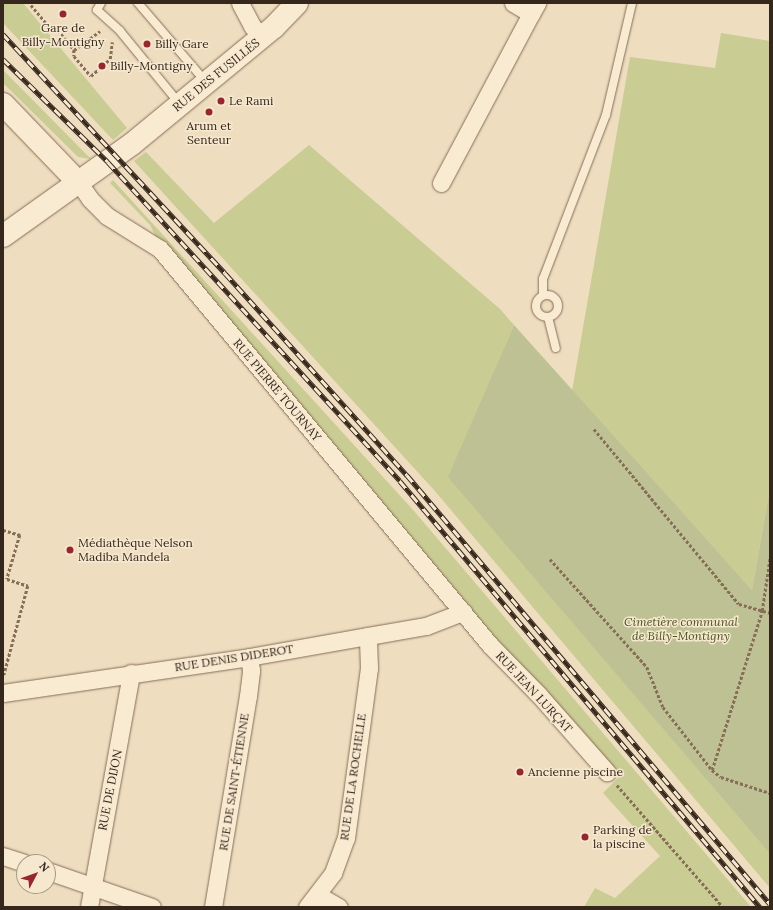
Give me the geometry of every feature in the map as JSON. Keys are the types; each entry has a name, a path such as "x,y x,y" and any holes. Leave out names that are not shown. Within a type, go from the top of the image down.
{"street":[{"path":"240,3 252,26 262,37"},
{"name":"RUE DES FUSILLÉS","path":"3,236 132,144 262,37 297,3"},
{"path":"441,182 534,8 512,3"},
{"path":"3,104 79,183"},
{"name":"RUE PIERRE TOURNAY","path":"79,183 90,199 107,216 160,249 462,612"},
{"name":"RUE DENIS DIDEROT","path":"5,693 131,673 248,657 368,636 432,624 462,612"},
{"name":"RUE JEAN LURÇAT","path":"462,612 490,645 539,695 607,772"},
{"name":"RUE DE LA ROCHELLE","path":"312,901 333,874 346,838 369,668 368,636"},
{"name":"RUE DE SAINT-ÉTIENNE","path":"213,907 248,696 251,670 248,657"},
{"name":"RUE DE DIJON","path":"89,907 131,673"},
{"path":"3,856 16,860"},
{"path":"56,874 152,907"},
{"path":"312,901 339,907"}],"lane":[{"path":"138,3 207,83"},
{"path":"543,295 552,297 558,306 553,316 542,316 536,307 543,295 542,279 606,115 622,52 632,3"},
{"path":"99,6 180,105"},
{"path":"548,317 556,348"}],"path":[{"path":"31,5 50,28 58,30 74,50 74,56 91,76 110,59 114,24"},
{"path":"74,50 114,24"},
{"path":"594,429 739,604 770,613"},
{"path":"3,530 20,535 7,579 28,586 3,676 5,693"},
{"path":"712,770 762,611 770,557"},
{"path":"550,559 647,667 663,707 712,770 721,777 770,793"},
{"path":"607,772 723,907"}],"green space":[{"path":"3,3 23,3 127,128 113,140 3,23"},
{"path":"721,33 770,41 770,488 752,590 572,391 630,57 715,68"},
{"path":"3,70 91,159 78,157 3,83"},
{"path":"309,145 500,309 514,325 449,477 770,854 770,888 434,490 134,161 146,152 214,223"},
{"path":"113,180 414,511 751,907 584,907 595,888 615,898 660,856 603,793 620,776 580,730 489,635 157,239 150,225 110,183"},
{"name":"Cimetière communal de Billy-Montigny","path":"514,325 752,590 770,488 770,854 448,477"}],"railway":[{"path":"3,34 225,273 407,475 770,904"},
{"path":"3,59 108,162 400,481 760,907"}],"place":[{"name":"Gare de Billy-Montigny","path":"63,14"},
{"name":"Billy Gare","path":"147,44"},
{"name":"Billy-Montigny","path":"102,66"},
{"name":"Le Rami","path":"221,101"},
{"name":"Arum et Senteur","path":"209,112"},
{"name":"Médiathèque Nelson Madiba Mandela","path":"70,550"},
{"name":"Ancienne piscine","path":"520,772"},
{"name":"Parking de la piscine","path":"585,837"}]}
